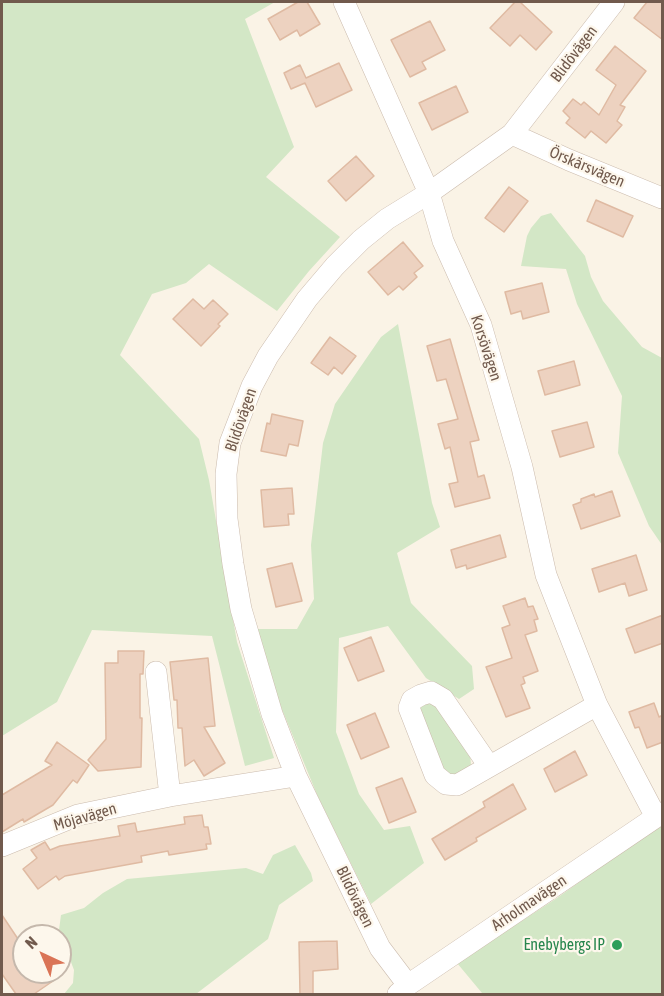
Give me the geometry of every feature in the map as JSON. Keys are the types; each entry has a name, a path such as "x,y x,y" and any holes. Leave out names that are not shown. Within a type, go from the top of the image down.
{"street":[{"name":"Korsövägen","path":"344,2 429,194 442,241 481,325 522,468 546,574 597,705 659,815"},
{"name":"Blidövägen","path":"402,990 296,776 272,714 241,609 227,519 226,474 230,443 252,386 268,356 307,299 361,240 387,219 429,194 512,134 614,2"},
{"name":"Örskärsvägen","path":"512,134 663,198"},
{"path":"156,672 170,796"},
{"path":"489,766 597,705"},
{"name":"Möjavägen","path":"2,846 78,815 170,796 296,776"},
{"name":"Arholmavägen","path":"402,990 659,815"}],"green space":[{"path":"2,2 275,2 245,19 294,147 266,177 340,237 277,311 209,264 186,283 152,294 120,355 199,439 209,480 237,642 274,758 245,766 212,636 92,630 57,702 2,736"},
{"path":"551,213 585,256 591,277 603,301 642,347 662,358 662,545 649,526 618,453 622,396 577,304 566,269 521,266 527,236 531,228 541,216"},
{"path":"398,324 432,503 440,527 397,553 411,603 472,666 474,689 459,699 426,678 388,626 339,638 336,732 359,794 384,830 410,826 424,863 371,904 318,797 267,673 256,629 297,629 314,599 311,545 323,443 335,404 381,337"},
{"path":"427,702 438,706 470,751 471,766 457,777 445,772 416,711"},
{"path":"662,823 662,994 481,994 457,963 557,898"},
{"path":"295,845 313,881 279,905 268,939 196,994 64,994 73,983 74,970 72,924 60,924 61,915 84,908 103,893 127,879 246,868 263,874 273,855"}],"building":[{"path":"298,2 307,2 320,24 300,36 297,30 280,40 268,19"},
{"path":"515,2 520,2 552,32 536,50 520,35 510,46 490,28"},
{"path":"647,2 663,2 663,40 634,18"},
{"path":"430,21 445,50 422,62 426,69 410,77 391,40"},
{"path":"615,46 646,71 620,105 625,107 617,121 622,125 606,143 591,131 585,138 566,123 570,118 563,111 573,99 581,105 584,102 599,115 616,85 596,70"},
{"path":"339,63 352,90 316,107 305,83 291,89 284,73 300,65 306,78"},
{"path":"456,86 468,112 432,130 419,103"},
{"path":"356,156 374,176 346,201 328,181"},
{"path":"509,187 528,201 504,232 485,218"},
{"path":"596,200 633,216 623,237 587,221"},
{"path":"403,242 423,266 414,273 417,277 403,290 399,286 388,295 368,272"},
{"path":"542,283 549,312 523,319 521,311 511,314 505,292"},
{"path":"193,299 204,309 213,300 228,314 201,346 173,319"},
{"path":"330,337 356,356 342,374 334,367 328,375 311,363"},
{"path":"450,339 479,440 470,442 478,477 484,475 490,498 455,507 449,484 458,482 450,447 445,449 438,424 458,419 446,379 437,381 427,346"},
{"path":"574,361 580,385 545,395 538,371"},
{"path":"272,414 303,421 298,446 289,444 286,456 261,451 267,423 270,424"},
{"path":"587,422 594,447 560,457 552,431"},
{"path":"292,488 294,514 288,514 289,525 264,527 261,490"},
{"path":"612,491 620,516 581,529 573,505 594,494 595,497"},
{"path":"500,535 506,557 467,569 466,565 456,568 451,550"},
{"path":"636,555 647,590 629,596 625,583 599,592 592,569"},
{"path":"292,563 302,601 276,607 267,569"},
{"path":"525,598 528,607 533,606 538,619 534,620 537,631 525,635 538,671 523,677 525,683 521,685 530,708 506,717 486,667 512,658 502,628 510,625 503,606"},
{"path":"663,615 663,643 635,653 626,629"},
{"path":"371,637 384,671 358,681 344,648"},
{"path":"118,651 144,651 143,674 140,674 141,767 98,771 88,760 106,739 105,663 118,663"},
{"path":"208,658 215,726 204,727 225,763 204,776 194,760 185,766 182,728 178,728 177,700 174,700 170,662"},
{"path":"654,703 659,717 663,715 663,742 647,748 639,727 635,728 629,712"},
{"path":"375,713 389,747 361,759 347,725"},
{"path":"57,742 89,765 77,783 73,780 53,805 2,832 2,795 52,765 45,761"},
{"path":"575,751 587,775 555,792 544,769"},
{"path":"402,778 416,812 389,823 376,788"},
{"path":"513,784 526,809 476,838 477,841 445,860 432,839 485,807 483,802"},
{"path":"202,815 204,827 208,827 211,844 206,844 207,849 169,855 168,851 141,856 142,862 65,876 59,880 56,876 38,889 23,869 37,858 31,850 45,842 50,850 60,846 120,836 118,826 135,823 137,832 185,824 184,817"},
{"path":"2,915 12,930 12,984 49,984 34,994 16,994 2,974"},
{"path":"337,941 338,969 313,971 313,994 300,994 299,942"}],"place":[{"name":"Enebybergs IP","path":"617,945"}]}
